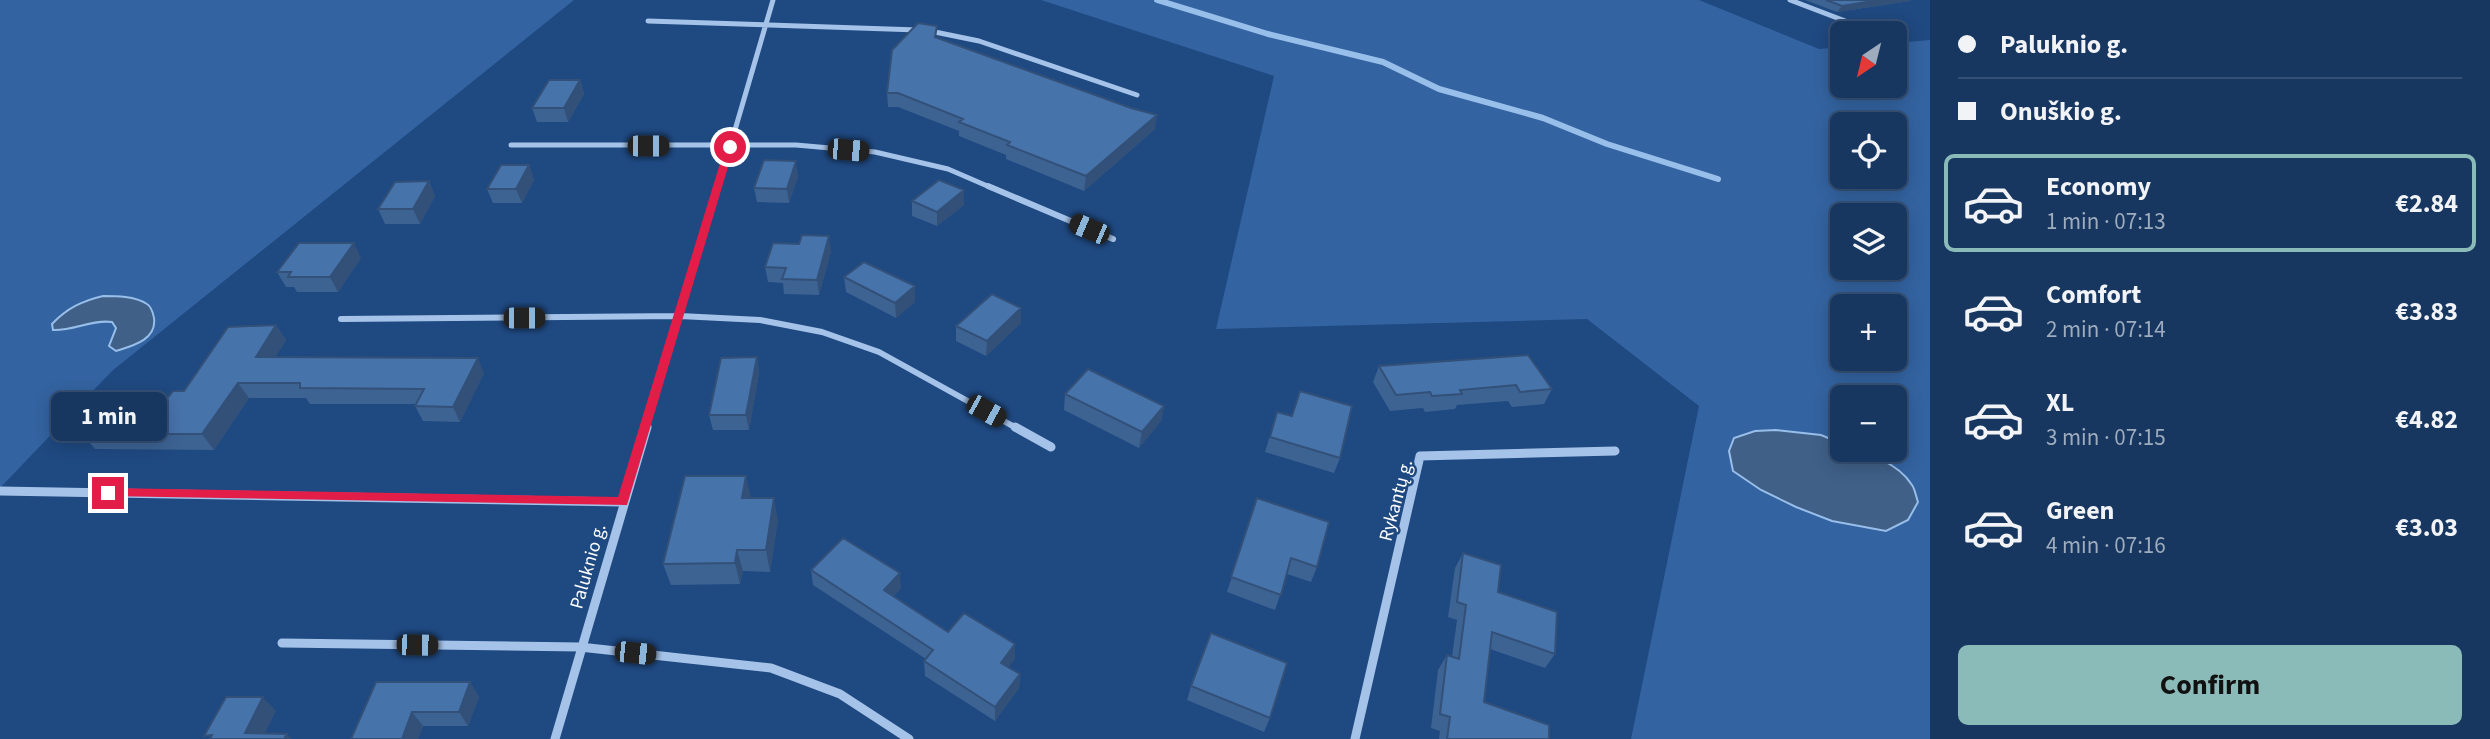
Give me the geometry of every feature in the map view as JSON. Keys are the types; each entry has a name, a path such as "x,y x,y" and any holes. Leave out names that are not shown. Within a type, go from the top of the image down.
{"street":[{"name":"Paluknio g.","path":"555,739 773,0"},
{"path":"1790,0 1845,21"},
{"path":"648,21 896,27 937,32 979,41 1137,95"},
{"path":"511,145 796,145 875,152 948,169 1113,239"},
{"path":"341,320 680,316 760,320 822,332 867,348 1051,447"},
{"name":"Rykantų g.","path":"1355,739 1420,456 1615,451"},
{"path":"0,491 623,502"},
{"path":"282,643 580,647 771,668 840,694 909,739"}],"shaded area":[{"path":"0,0 574,0 112,371 0,488","holes":["103,296 134,346 112,322 62,313 82,301"]},
{"path":"1041,0 1699,0 1819,49 1830,48 1830,98 1908,98 1908,42 1930,40 1930,739 1631,739 1699,406 1587,319 1216,329 1274,76"},
{"path":"103,296 131,298 149,305 154,326 148,337 116,351 109,346 116,328 112,322 53,330 52,324 69,309"},
{"path":"1776,430 1821,435 1830,439 1830,462 1885,462 1906,477 1918,502 1908,520 1886,531 1832,521 1796,507 1761,490 1733,471 1729,451 1734,438 1755,431"}],"building":[{"path":"1826,0 1879,0 1842,6"},
{"path":"918,23 937,26 935,37 1157,115 1086,176 1007,145 1010,142 959,122 963,119 898,93 887,93 892,50"},
{"path":"549,80 580,80 564,108 532,108"},
{"path":"764,160 796,161 787,189 754,188"},
{"path":"501,165 529,165 516,189 487,189"},
{"path":"939,180 964,190 937,212 912,201"},
{"path":"429,181 413,209 378,209 395,182"},
{"path":"802,235 829,236 817,280 782,279 786,268 765,267 773,243 799,244"},
{"path":"299,243 354,243 330,277 288,277 291,272 277,272"},
{"path":"864,262 915,286 895,303 844,277"},
{"path":"992,294 1021,308 987,341 956,326"},
{"path":"276,325 256,357 478,358 453,407 415,406 424,389 300,388 300,383 238,383 202,434 82,434 108,402 164,402 173,391 184,391 228,327"},
{"path":"1528,355 1552,389 1520,392 1516,385 1460,390 1462,394 1432,396 1430,392 1396,395 1379,366"},
{"path":"757,357 746,415 709,415 721,358"},
{"path":"1088,369 1164,406 1142,432 1065,394"},
{"path":"1300,391 1352,406 1340,458 1270,437 1277,412 1292,416"},
{"path":"685,476 746,476 742,498 774,498 766,550 737,550 735,563 663,564"},
{"path":"1257,498 1329,522 1317,567 1291,558 1281,595 1231,577"},
{"path":"843,538 900,573 884,590 948,632 964,613 1015,644 1001,663 1020,674 995,707 924,661 933,650 811,570"},
{"path":"1463,553 1501,565 1498,592 1557,612 1555,654 1492,632 1484,702 1549,725 1549,739 1447,739 1450,717 1440,714 1447,655 1459,659 1466,605 1457,602"},
{"path":"1211,633 1287,663 1270,718 1191,686"},
{"path":"376,682 470,682 459,712 412,712 402,739 351,739"},
{"path":"226,697 263,697 245,733 287,734 284,739 210,739 212,735 204,736"}],"waterway":[{"path":"1157,0 1268,34 1383,62 1439,89 1543,118 1607,144 1718,179"}],"route":[{"path":"108,493 623,502 730,147"}]}
